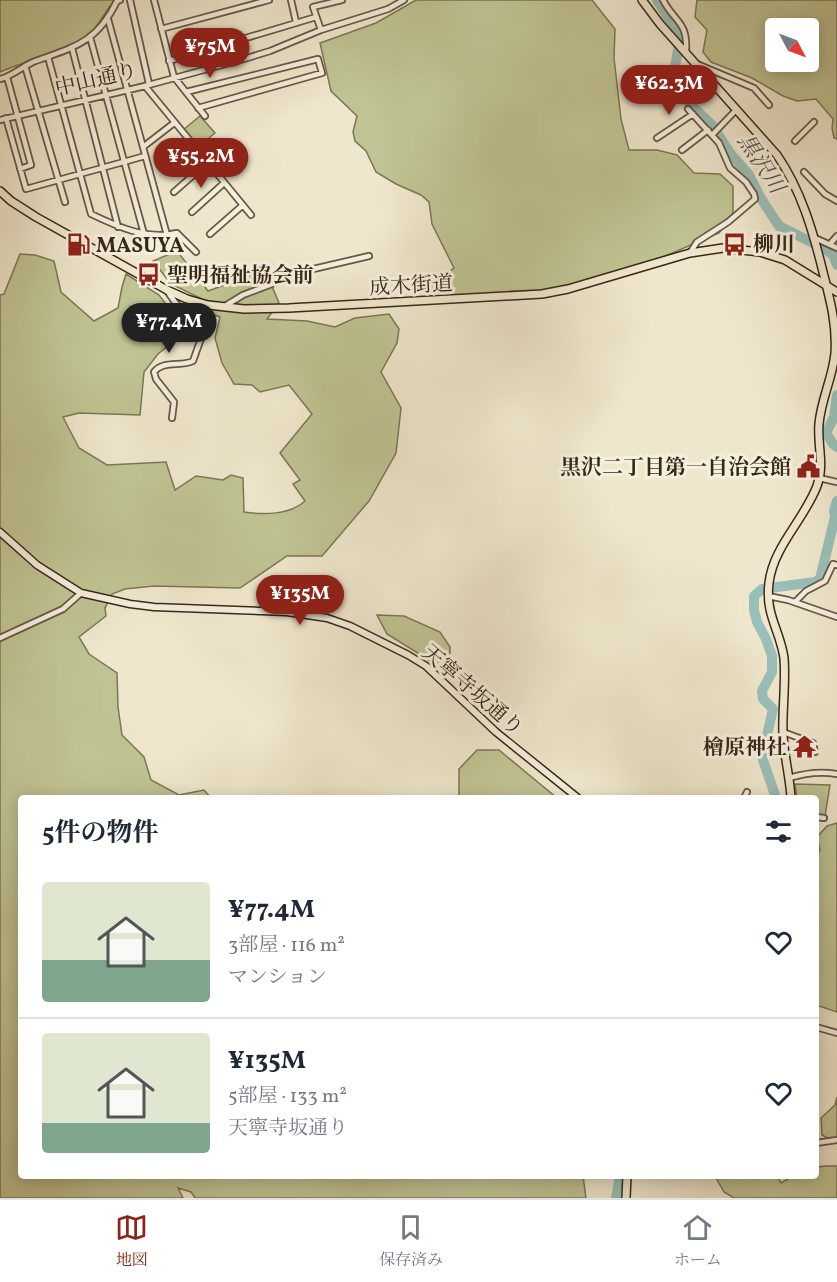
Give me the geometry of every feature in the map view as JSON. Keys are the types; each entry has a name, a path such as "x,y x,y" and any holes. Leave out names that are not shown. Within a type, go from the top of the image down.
{"main road":[{"path":"642,0 788,170 815,240 828,288 835,328 835,349 831,378 819,420 822,460 819,478 813,495 775,561 768,584 770,615 784,659 783,732 791,795"},
{"name":"成木街道","path":"0,191 36,217 167,290 197,303 222,308 289,308 542,294 568,289 690,254 723,248 752,250 785,260 837,292"},
{"path":"806,271 816,268 821,262"},
{"path":"626,1198 627,1179"}],"street":[{"path":"0,79 25,66 72,48 90,37 108,19 117,1 120,0"},
{"path":"130,0 147,85 189,142 251,215"},
{"path":"154,0 174,77 205,116"},
{"path":"161,29 269,0"},
{"path":"291,0 296,22"},
{"path":"321,30 313,7 323,2 342,0"},
{"name":"中山通り","path":"0,120 147,85 270,51 321,30 388,9 404,0"},
{"path":"663,0 681,23 687,36 685,50"},
{"path":"169,61 316,16"},
{"path":"108,19 167,235"},
{"path":"90,37 144,234"},
{"path":"72,48 118,227"},
{"path":"48,57 91,214 118,227 144,234 177,233 196,252"},
{"path":"186,92 318,59 322,73 198,108"},
{"path":"697,63 754,88 769,105"},
{"path":"25,66 64,202"},
{"path":"7,77 31,165 20,169"},
{"path":"688,109 713,134 730,168 746,182 754,194 754,199 728,222 697,242 690,254"},
{"path":"713,134 737,109"},
{"path":"657,138 693,114"},
{"path":"6,118 26,189 145,156"},
{"path":"795,141 814,122"},
{"path":"143,147 174,123"},
{"path":"682,150 708,130"},
{"path":"167,162 189,142"},
{"path":"174,192 207,163"},
{"path":"804,172 825,194 837,201"},
{"path":"192,212 224,183"},
{"path":"210,234 243,205"},
{"path":"830,244 837,236"},
{"path":"815,240 837,248"},
{"path":"222,308 243,295 309,270 369,256"},
{"path":"167,290 171,299 191,317 203,333 193,361 189,364 162,366 154,372 156,379 174,402 172,418"},
{"path":"819,478 836,482"},
{"name":"天寧寺坂通り","path":"0,532 37,565 81,593 154,607 287,612 337,621 420,662 496,732 574,795"},
{"path":"795,602 806,591 825,581 833,564 837,565"},
{"path":"0,638 63,609 81,593"},
{"path":"768,595 837,617"},
{"path":"783,732 813,743 815,752"},
{"path":"789,778 804,773 837,774"},
{"path":"819,817 824,818"},
{"path":"819,1028 837,1033"},
{"path":"819,1143 837,1140"}],"green space":[{"path":"0,0 115,0 94,30 81,40 59,51 0,72"},
{"path":"416,0 592,0 615,29 614,58 621,119 629,150 657,150 677,155 694,173 720,174 733,186 733,215 719,233 656,260 564,287 515,295 452,295 426,290 454,268 432,224 429,202 421,195 376,172 366,151 355,141 353,132 357,116 331,91 320,43 376,23"},
{"path":"697,0 837,0 837,139 834,138 832,128 833,119 816,99 797,101 783,96 752,78 711,62 703,52 707,30 695,17"},
{"path":"200,116 215,133 198,147 183,130"},
{"path":"177,251 208,291 265,270 279,303 267,319 307,321 335,327 355,318 389,314 399,329 397,343 381,372 401,408 396,453 369,501 322,556 287,556 240,588 154,586 125,589 112,594 105,608 106,616 79,637 89,654 117,673 122,735 144,757 151,780 179,795 18,795 18,1179 583,1179 586,1198 195,1198 191,1192 178,1188 183,1198 0,1198 0,295 4,294 20,254 35,255 54,261 61,292 94,321 118,308 126,274 159,295 187,331 158,354 144,372 140,415 79,413 63,417 79,448 107,465 166,462 175,490 196,476 223,480 231,475 243,478 244,512 268,514 292,509 305,501 293,484 300,480 280,453 312,414 289,385 260,392 252,385 234,384 222,363 215,338 220,317 202,310 200,298 171,284 153,261"},
{"path":"377,615 404,616 440,632 450,647 450,662 440,667 387,634"},
{"path":"477,750 499,750 553,795 459,795 459,769"},
{"path":"795,784 830,785 825,816 819,815 819,795 797,795"},
{"path":"204,790 208,795 179,795"},
{"path":"837,823 837,1012 819,1006 819,835 827,826"},
{"path":"837,1097 837,1143 822,1135 821,1118 835,1105"},
{"path":"837,1166 837,1198 734,1198 724,1192 717,1179 779,1179 781,1183 788,1179 819,1179 819,1167"}],"waterway":[{"name":"黒沢川","path":"657,0 681,38 675,72 678,92 712,125 730,153 749,175 779,226 825,249 833,255 837,265"},
{"name":"黒沢川","path":"837,395 834,417 826,433 837,447"},
{"name":"黒沢川","path":"775,795 762,757 773,709 763,699 762,691 772,672 772,656 757,622 754,596 762,589 815,582 820,579 837,501"},
{"name":"黒沢川","path":"616,1198 619,1179"}],"place":[{"name":"柳川","path":"735,244"},
{"name":"MASUYA","path":"78,245"},
{"name":"聖明福祉協会前","path":"149,275"},
{"name":"黒沢二丁目第一自治会館","path":"809,467"},
{"name":"檜原神社","path":"805,747"}]}
